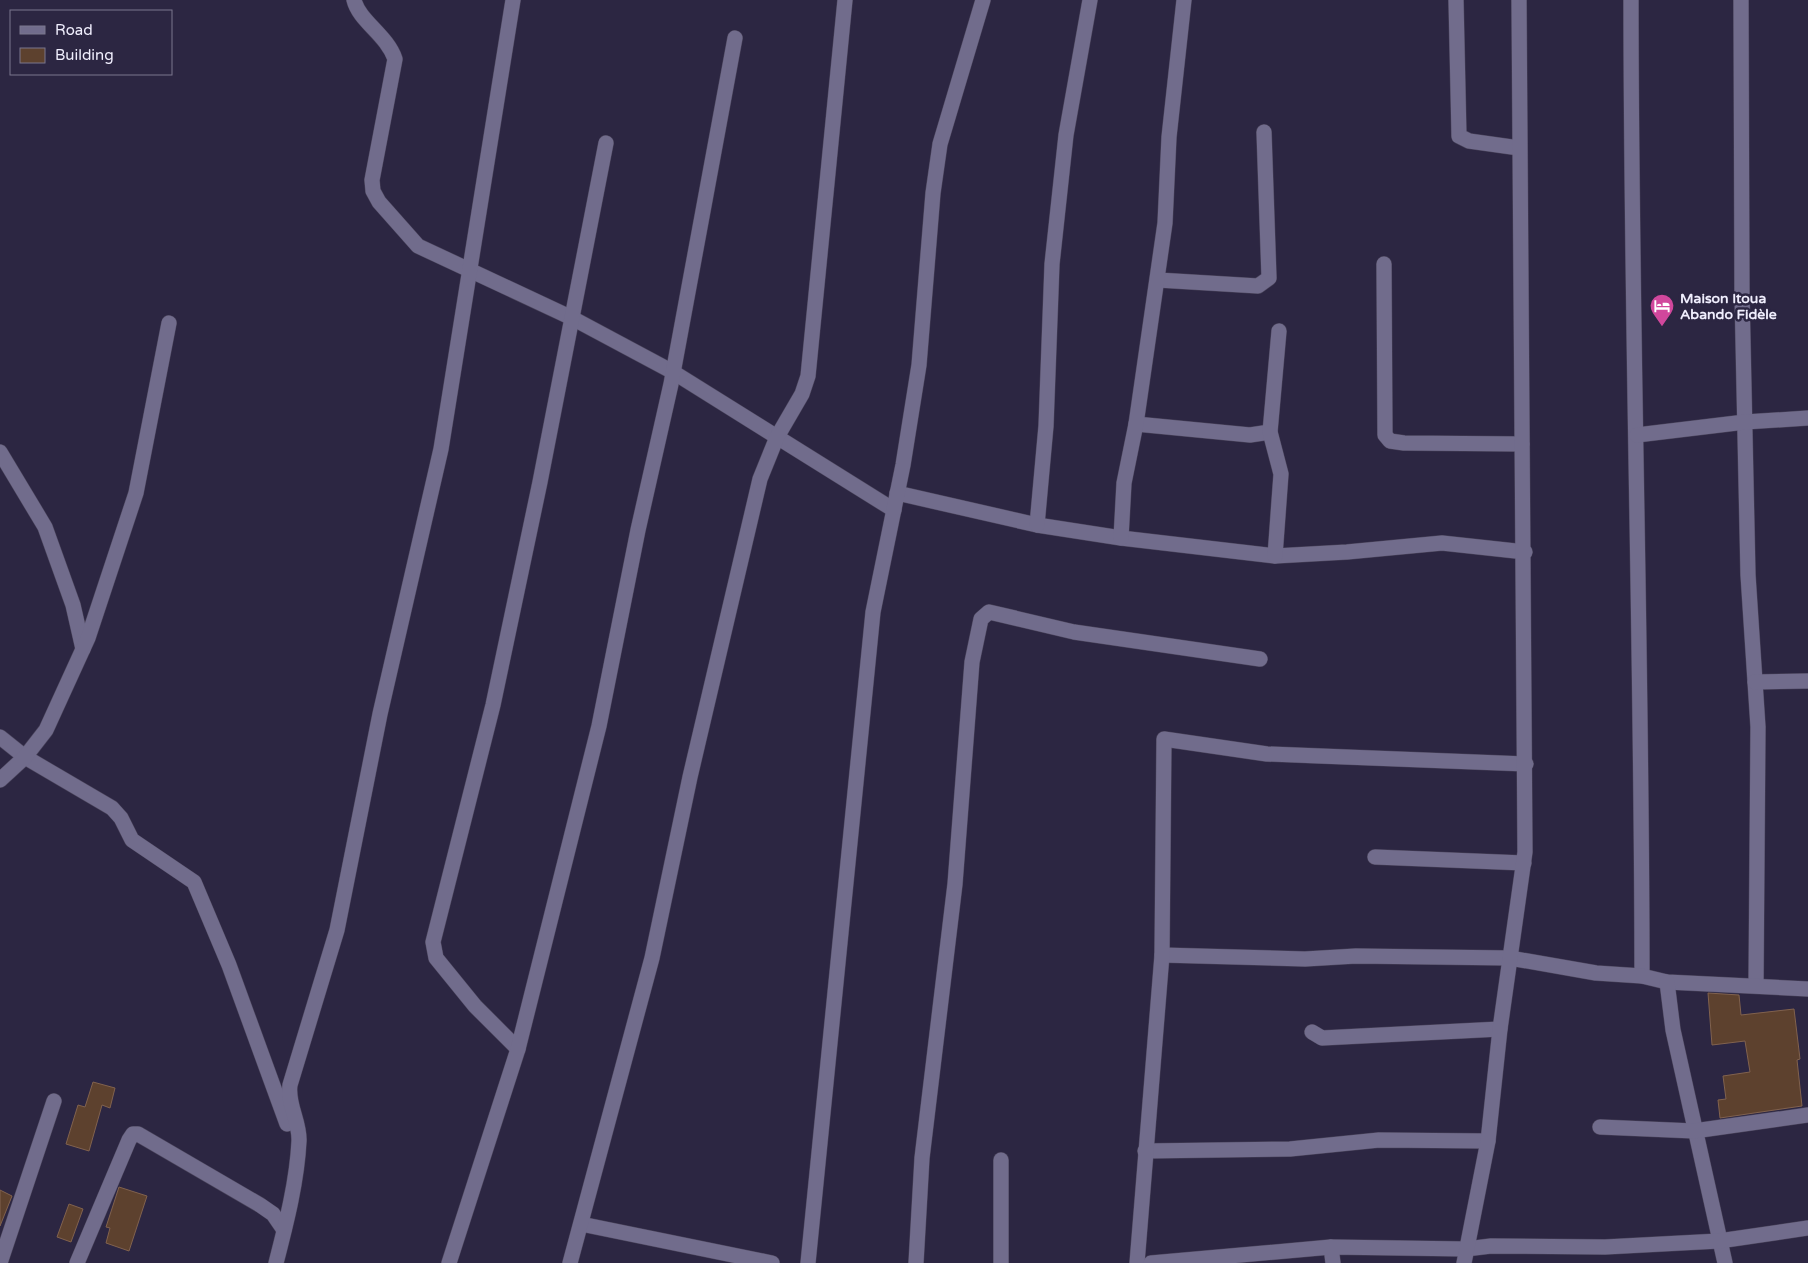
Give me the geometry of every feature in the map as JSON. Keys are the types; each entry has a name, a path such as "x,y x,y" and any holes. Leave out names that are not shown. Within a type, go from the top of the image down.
{"street":[{"path":"354,0 366,18 390,46 395,59 372,180 373,191 379,202 418,246 572,318 673,372 894,510"},
{"path":"276,1263 298,1151 298,1130 290,1099 290,1085 337,930 380,714 441,449 513,0"},
{"path":"570,1263 652,958 690,777 760,479 776,437 802,394 808,376 845,0"},
{"path":"808,1263 873,612 894,510 919,365 933,193 940,144 983,0"},
{"path":"1037,525 1046,426 1052,264 1066,135 1090,0"},
{"path":"1121,538 1124,483 1136,424 1165,223 1169,137 1184,0"},
{"path":"1456,0 1459,136 1469,141 1519,148"},
{"path":"1465,1256 1488,1141 1500,1029 1524,863 1526,764 1523,618 1525,552 1522,444 1519,0"},
{"path":"1631,0 1631,180 1637,435 1642,976"},
{"path":"1741,0 1748,575 1758,727 1756,985"},
{"path":"449,1263 518,1050 599,726 638,530 673,372 735,38"},
{"path":"1158,280 1258,286 1269,278 1264,132"},
{"path":"518,1050 475,1006 436,958 433,942 493,705 606,144"},
{"path":"1384,264 1385,436 1390,441 1404,443 1522,444"},
{"path":"0,780 25,757 46,730 84,649 136,493 169,324"},
{"path":"1275,556 1281,474 1270,432 1279,331"},
{"path":"1637,435 1745,422 1808,418"},
{"path":"1136,424 1250,435 1270,432"},
{"path":"0,452 45,527 73,605 84,649"},
{"path":"897,493 1037,525 1121,538 1275,556 1347,552 1442,543 1525,552"},
{"path":"916,1263 922,1158 955,884 972,662 981,619 989,612 1074,632 1260,659"},
{"path":"1755,682 1808,681"},
{"path":"0,737 25,757 112,808 121,818 132,840 194,882 229,965 298,1151"},
{"path":"1137,1263 1162,955 1164,739 1266,754 1526,764"},
{"path":"1375,857 1524,863"},
{"path":"1162,955 1305,959 1356,956 1510,958 1596,973 1642,976 1667,982 1808,989"},
{"path":"1667,982 1673,1030 1694,1131 1725,1263"},
{"path":"1312,1032 1322,1038 1500,1029"},
{"path":"0,1263 54,1101"},
{"path":"1600,1127 1694,1131 1808,1115"},
{"path":"77,1263 133,1134 138,1134 260,1205 273,1214 284,1230"},
{"path":"1145,1151 1290,1149 1379,1140 1488,1141"},
{"path":"1001,1160 1001,1263"},
{"path":"581,1224 772,1263"},
{"path":"1151,1263 1235,1260 1331,1247 1465,1256 1491,1246 1605,1247 1719,1241 1808,1228"},
{"path":"1331,1247 1333,1263"}],"building":[{"path":"1708,993 1739,995 1741,1015 1794,1009 1800,1059 1797,1060 1802,1106 1720,1118 1718,1100 1726,1099 1723,1076 1750,1072 1745,1041 1712,1045"},
{"path":"93,1082 115,1088 110,1108 102,1105 89,1151 66,1144 78,1105 85,1107"},
{"path":"119,1187 147,1196 129,1251 106,1243 110,1228 106,1227"},
{"path":"0,1190 12,1196 0,1226"},
{"path":"69,1204 83,1209 71,1242 57,1237"}],"place":[{"name":"Maison Itoua Abando Fidèle","path":"1662,327"}]}
